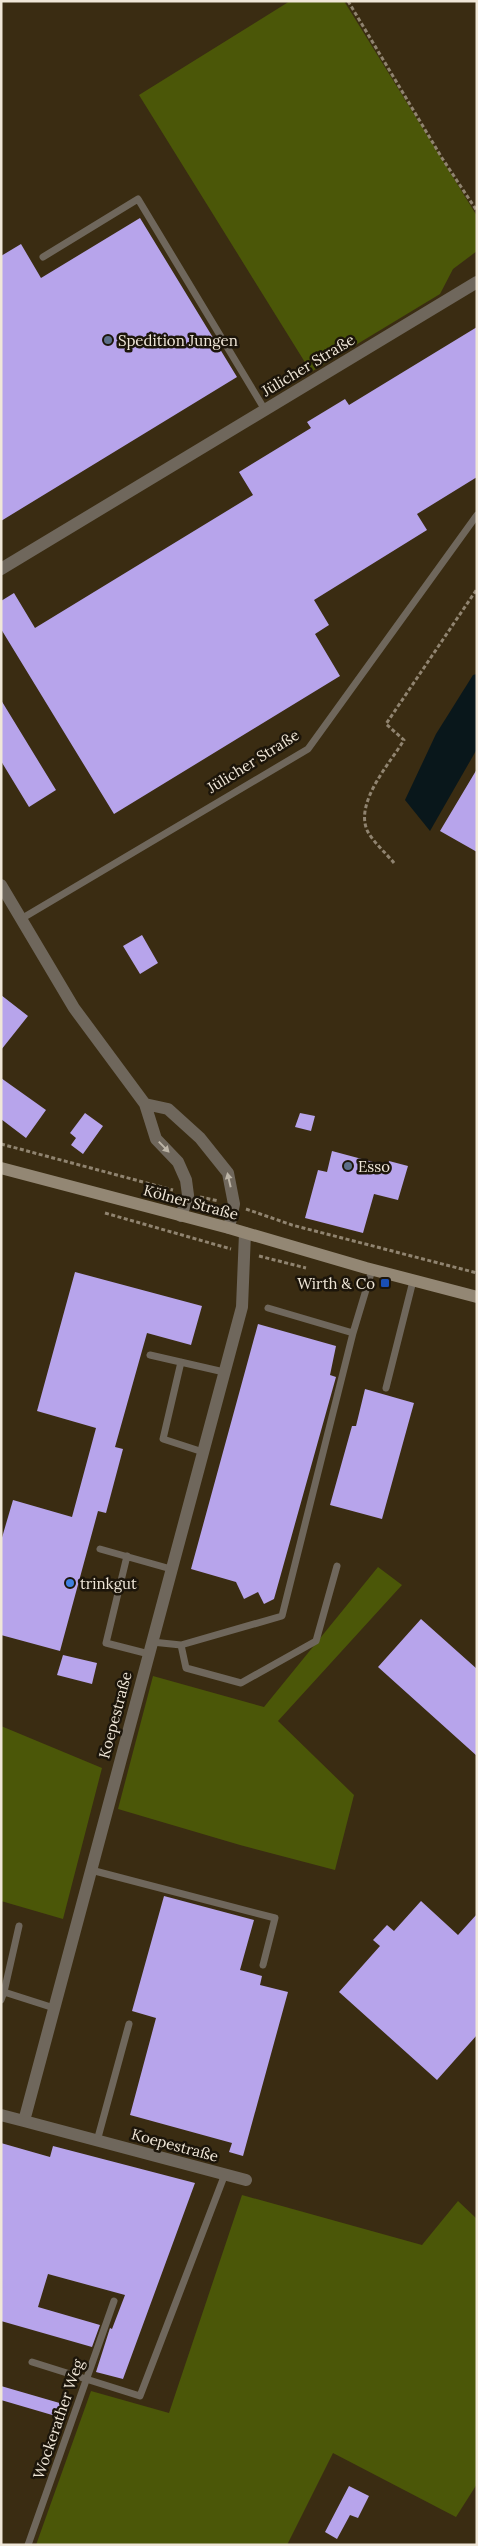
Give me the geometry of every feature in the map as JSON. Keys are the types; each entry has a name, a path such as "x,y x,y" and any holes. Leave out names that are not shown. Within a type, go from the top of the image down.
{"main road":[{"name":"Kölner Straße","path":"1,1168 229,1228 372,1270 477,1297"}],"street":[{"name":"Jülicher Straße","path":"1,568 477,282"},
{"path":"1,885 74,1008 144,1104 156,1139 178,1162 186,1180 188,1194 181,1216"},
{"path":"144,1104 168,1109 200,1138 228,1173 234,1204 229,1228"},
{"name":"Koepestraße","path":"24,2121 242,1307 245,1233"},
{"name":"Koepestraße","path":"1,2115 246,2180"}],"lane":[{"path":"44,257 138,199 265,410"},
{"name":"Jülicher Straße","path":"21,919 308,749 477,516"},
{"path":"127,1556 106,1643 150,1648 181,1645 282,1616 353,1333 372,1270"},
{"path":"386,1388 413,1281"},
{"path":"268,1308 353,1333"},
{"path":"150,1355 224,1372"},
{"path":"181,1362 163,1439 203,1452"},
{"path":"100,1549 171,1569"},
{"path":"181,1645 186,1668 241,1683 316,1641 337,1566"},
{"path":"91,1870 276,1918 263,1965"},
{"path":"19,1926 2,1996 54,2008"},
{"path":"97,2141 129,2024"},
{"path":"32,2362 140,2396 225,2174"},
{"name":"Wockerather Weg","path":"28,2545 114,2302"}],"path":[{"path":"348,1 442,158 477,211"},
{"path":"394,862 367,830 364,814 367,799 404,740 386,724 477,589"}],"green space":[{"path":"290,1 344,1 477,216 477,251 453,269 440,294 311,372 139,95"},
{"path":"378,1567 402,1585 278,1721 354,1795 335,1870 240,1845 118,1809 153,1676 264,1707"},
{"path":"1,1726 102,1768 63,1919 1,1901"},
{"path":"242,2195 422,2245 458,2201 477,2219 477,2484 456,2517 333,2453 287,2545 36,2545 91,2391 169,2413"}],"shaded area":[{"path":"477,674 477,749 430,831 405,800 436,734 473,675"}],"building":[{"name":"Spedition Jungen","path":"140,218 237,377 1,521 1,256 21,244 41,278"},
{"path":"477,327 477,477 417,514 427,530 314,600 329,625 315,634 340,676 114,814 1,629 1,601 14,593 35,628 253,495 239,472 311,428 307,422 345,399 349,405"},
{"path":"1,700 56,790 29,807 1,761"},
{"path":"477,769 477,852 440,831"},
{"path":"142,935 158,963 140,974 123,946"},
{"path":"1,995 28,1016 1,1050"},
{"path":"1,1078 46,1110 26,1138 1,1119"},
{"path":"85,1113 103,1126 83,1154 71,1145 76,1138 70,1133"},
{"path":"300,1113 315,1116 311,1131 295,1127"},
{"path":"332,1151 388,1166 389,1161 408,1166 398,1200 374,1194 363,1233 305,1218 318,1170 327,1172"},
{"path":"75,1272 202,1306 191,1345 147,1333 115,1447 123,1449 106,1513 98,1511 60,1651 1,1635 1,1541 13,1500 72,1517 96,1428 37,1411"},
{"path":"258,1324 336,1346 330,1375 336,1377 274,1599 264,1604 258,1592 244,1599 236,1582 191,1569"},
{"path":"365,1389 414,1403 382,1519 330,1505 352,1426 356,1426"},
{"path":"421,1619 477,1669 477,1756 378,1667"},
{"path":"63,1655 97,1663 92,1684 57,1675"},
{"path":"164,1896 254,1920 240,1970 262,1976 260,1985 288,1992 243,2156 229,2152 232,2143 130,2115 156,2018 132,2011"},
{"path":"421,1901 458,1935 477,1914 477,2035 437,2080 339,1992 380,1946 373,1940 387,1925 394,1931"},
{"path":"1,2143 50,2157 53,2146 195,2183 123,2379 96,2372 110,2328 112,2329 125,2295 48,2274 38,2307 100,2325 92,2347 1,2321"},
{"path":"1,2386 63,2404 59,2417 1,2400"},
{"path":"349,2486 369,2496 358,2518 350,2515 337,2539 325,2532"}],"place":[{"name":"Spedition Jungen","path":"108,340"},
{"name":"Esso","path":"348,1166"},
{"name":"Wirth & Co","path":"385,1283"},
{"name":"trinkgut","path":"70,1583"}]}
